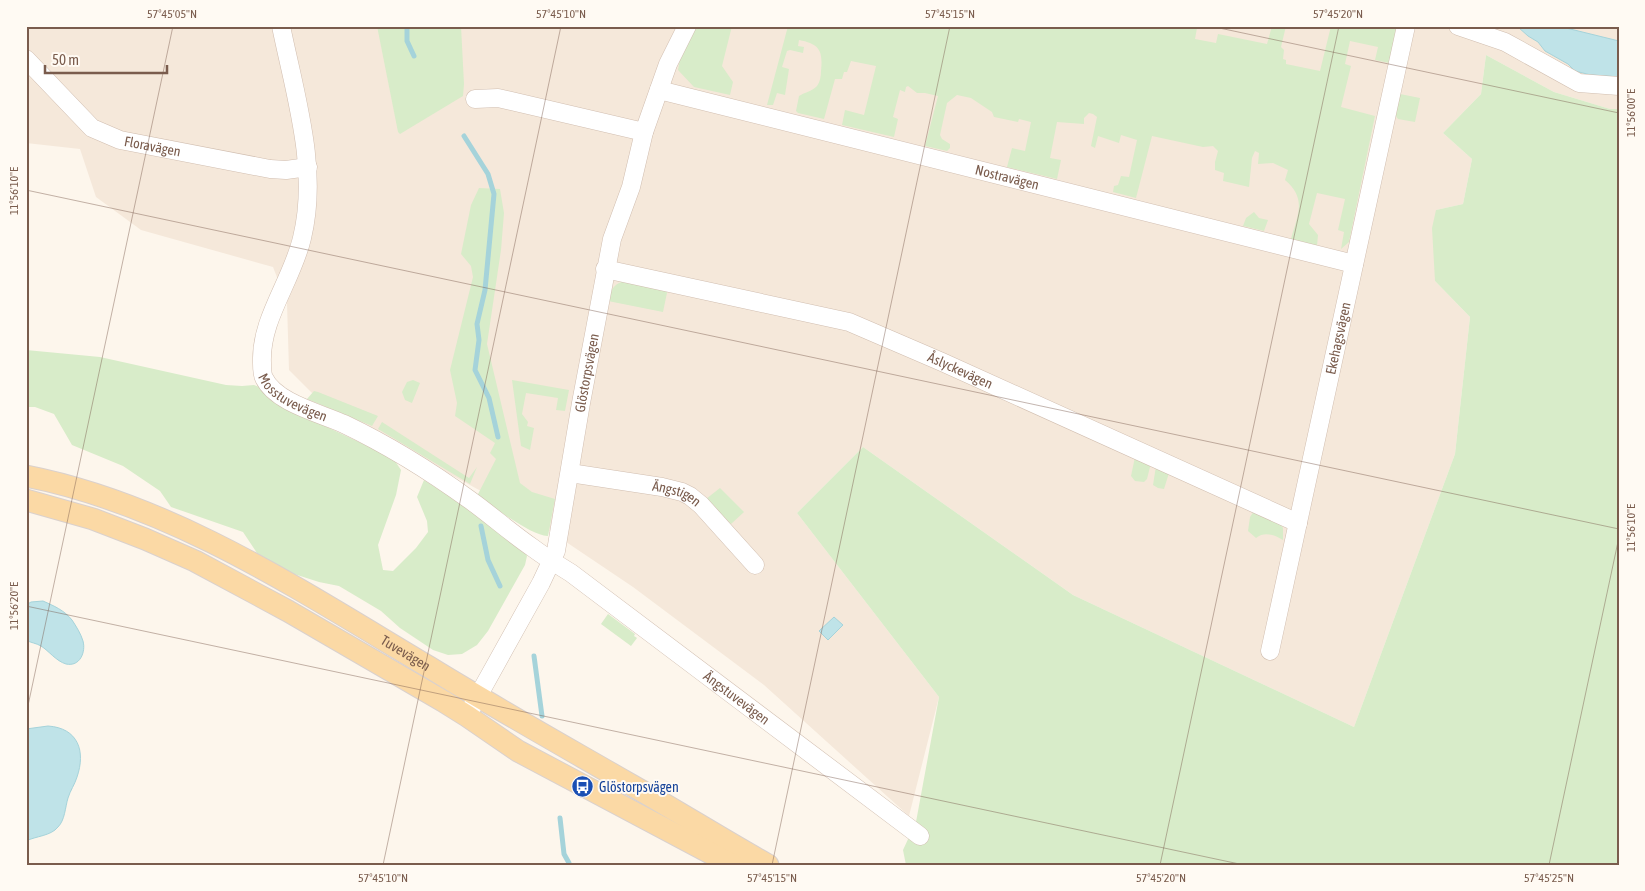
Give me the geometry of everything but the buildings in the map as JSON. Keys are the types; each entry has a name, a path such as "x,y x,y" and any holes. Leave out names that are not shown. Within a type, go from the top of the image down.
{"main road":[{"name":"Tuvevägen","path":"26,476 97,495 137,510 230,552 325,605 768,865"},
{"name":"Tuvevägen","path":"26,500 93,519 145,539 196,562 288,611 467,716 518,751 734,865"}],"street":[{"name":"Mosstuvevägen","path":"280,26 308,167 308,191 302,237 296,261 266,330 261,352 262,376 271,389 282,397 344,424 399,452 469,499 533,549 552,560"},
{"name":"Glöstorpsvägen","path":"467,716 556,551 605,269 612,239 631,187 644,132 668,64 687,26"},
{"name":"Ekehagsvägen","path":"1270,651 1406,26"},
{"path":"1458,26 1505,42 1579,83 1619,86"},
{"name":"Floravägen","path":"26,59 92,128 120,140 270,169 286,170 308,167"},
{"name":"Nostravägen","path":"659,90 1354,264"},
{"path":"475,99 498,98 644,132"},
{"name":"Åslyckevägen","path":"605,269 849,322 1298,523"},
{"name":"Ängstigen","path":"570,472 662,487 690,496 701,505 755,566"},
{"name":"Ängstuvevägen","path":"552,560 920,836"}],"shaded area":[{"path":"26,26 1619,26 1619,109 1610,109 1554,92 1486,55 1481,94 1443,133 1472,159 1463,204 1436,210 1435,281 1470,317 1455,454 1354,727 1073,595 863,447 797,513 939,697 909,816 764,685 633,587 529,517 326,407 289,370 287,303 273,267 141,230 96,197 80,149 26,143"}],"green space":[{"path":"377,26 461,26 463,96 400,134 398,132"},
{"path":"696,26 732,26 722,66 733,82 730,95 694,87 678,70 680,59"},
{"path":"788,26 1190,26 1197,28 1195,39 1216,43 1218,34 1267,44 1272,26 1286,26 1281,47 1284,50 1283,59 1286,60 1286,64 1320,71 1331,26 1394,26 1396,30 1389,63 1375,60 1378,47 1350,41 1345,64 1351,66 1341,107 1375,116 1349,242 1341,249 1344,232 1338,230 1345,199 1317,193 1309,224 1318,235 1317,246 1291,239 1299,207 1296,194 1285,180 1288,170 1273,163 1258,164 1259,153 1255,151 1252,158 1249,187 1223,181 1224,173 1215,170 1218,151 1213,146 1203,147 1152,136 1136,198 1113,192 1114,186 1118,185 1121,176 1129,177 1137,140 1121,135 1119,143 1098,136 1095,148 1091,146 1097,117 1089,113 1084,118 1084,124 1057,122 1050,158 1061,160 1057,179 1007,167 1012,148 1025,151 1031,122 1019,119 1018,122 994,117 992,112 971,98 957,95 947,103 940,135 942,139 950,144 950,148 947,151 925,146 938,96 917,93 908,86 905,92 900,90 893,117 898,119 894,137 842,125 845,110 864,115 876,66 851,61 842,79 835,79 824,119 798,113 796,111 799,96 817,86 820,79 821,64 820,53 816,46 799,40 798,46 804,47 803,53 787,51 782,67 789,69 785,95 777,93 773,105 767,105"},
{"path":"1486,55 1554,92 1610,109 1619,109 1619,865 906,865 903,850 916,822 939,697 797,513 863,447 1073,595 1354,727 1455,454 1470,317 1435,281 1432,228 1436,210 1463,204 1472,159 1443,133 1481,94"},
{"path":"1400,94 1420,98 1415,122 1398,119 1395,115"},
{"path":"479,188 500,189 504,213 501,250 487,344 520,483 532,492 555,499 548,536 541,535 523,526 477,496 496,459 490,453 495,443 455,416 457,403 450,370 473,277 471,266 461,254 471,205"},
{"path":"1254,212 1259,218 1268,220 1264,231 1243,226 1246,218"},
{"path":"632,279 668,288 663,312 608,301 613,288 622,282"},
{"path":"26,350 100,357 226,385 254,385 259,387 268,398 280,405 393,458 401,470 396,495 378,545 383,570 393,571 416,548 428,532 427,521 417,497 424,480 524,548 527,556 525,565 488,631 477,645 462,654 448,655 433,650 400,628 381,611 339,586 291,573 257,553 243,532 171,507 160,491 123,466 72,445 54,414 35,407 26,407"},
{"path":"413,380 420,383 412,403 405,400 402,392 407,382"},
{"path":"512,380 569,390 565,411 556,410 558,398 526,393 522,414 528,422 527,426 534,428 530,450 521,446"},
{"path":"314,391 378,416 372,426 307,399"},
{"path":"382,422 469,478 477,467 470,484 378,429"},
{"path":"1135,457 1151,463 1147,479 1144,482 1135,481 1131,476"},
{"path":"1156,466 1169,473 1164,489 1153,485"},
{"path":"720,488 744,512 731,524 706,499"},
{"path":"1254,511 1280,524 1283,528 1283,540 1266,534 1256,538 1248,531 1250,517"},
{"path":"608,614 635,634 634,636 637,638 631,646 601,624"}],"water":[{"path":"1558,26 1619,41 1619,77 1591,75 1575,71 1568,64 1545,51 1538,42 1518,27"},
{"path":"43,601 66,614 80,633 84,650 81,658 75,663 62,663 41,646 26,640 26,605 31,602"},
{"path":"834,617 843,625 828,640 819,631"},
{"path":"48,726 66,731 73,736 80,750 80,767 60,824 55,830 47,834 26,841 26,729"}],"waterway":[{"path":"407,26 407,41 414,56"},
{"path":"464,136 488,174 494,194 485,290 477,324 479,340 475,370 489,398 498,437"},
{"path":"481,526 488,560 500,586"},
{"path":"534,656 542,716"},
{"path":"560,818 564,854 569,865"}],"place":[{"name":"Glöstorpsvägen","path":"583,787"}]}
